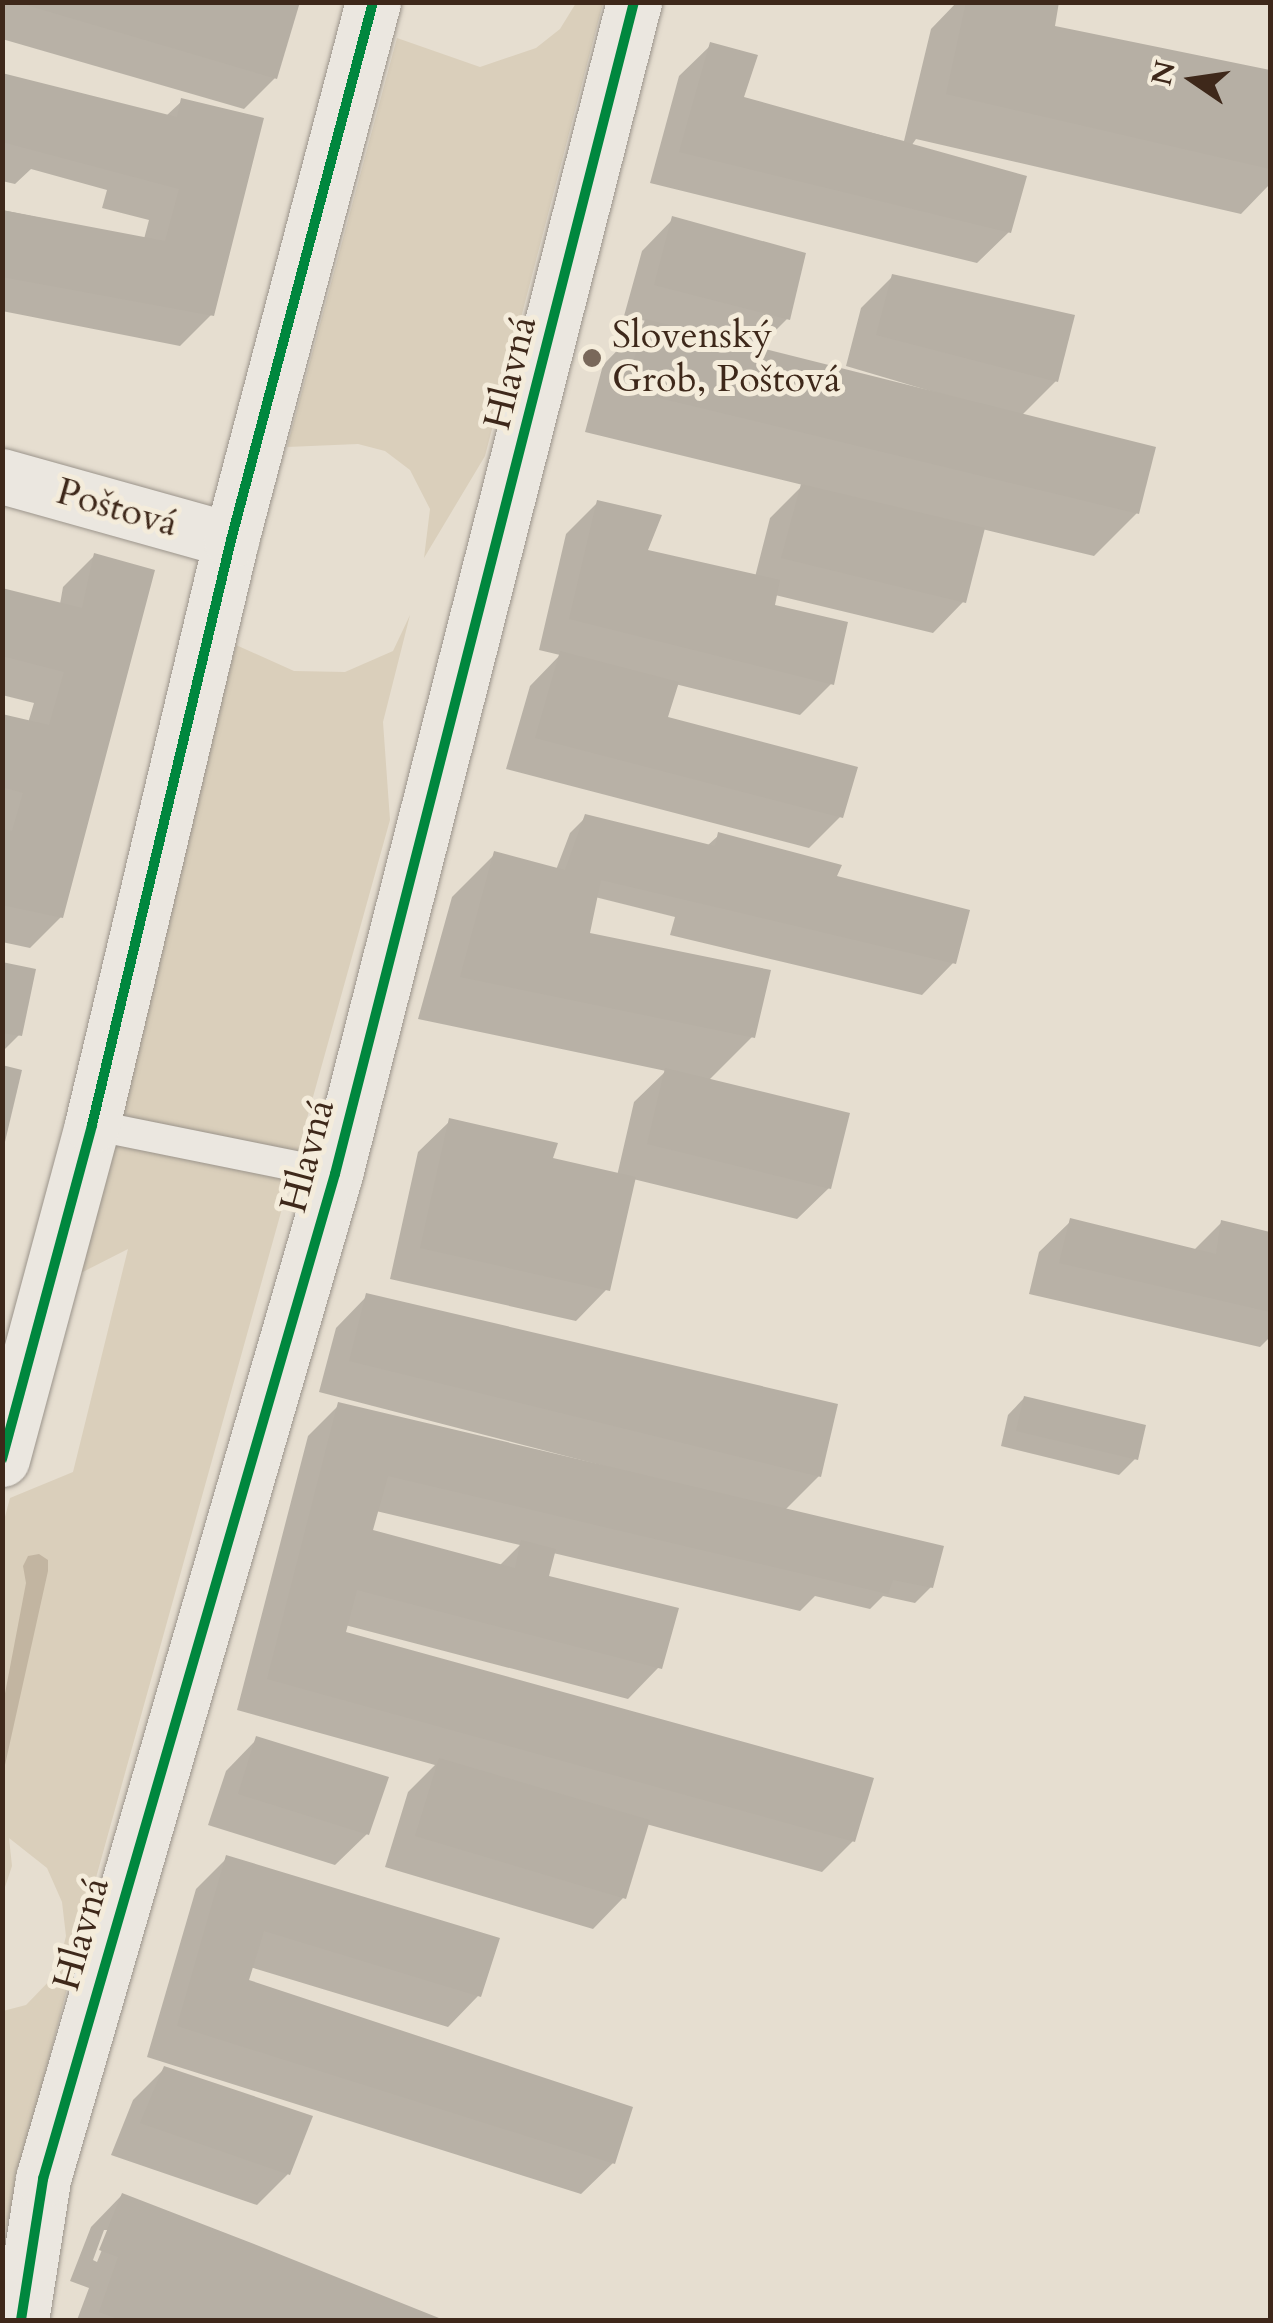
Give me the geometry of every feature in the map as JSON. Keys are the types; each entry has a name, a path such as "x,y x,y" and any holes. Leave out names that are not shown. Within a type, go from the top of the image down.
{"street":[{"path":"2,1459 92,1125 231,540 373,2"},
{"name":"Hlavná","path":"21,2320 43,2179 335,1174 634,2"},
{"name":"Poštová","path":"2,476 231,540"}],"lane":[{"path":"92,1125 335,1174"}],"shaded area":[{"path":"576,3 603,3 485,456 424,558 430,509 410,470 385,451 358,444 287,447 397,38 480,67 536,48 560,29"},
{"path":"410,615 383,722 390,820 87,1910 3,2240 3,2011 26,2005 57,1973 66,1936 62,1902 47,1868 9,1838 12,1866 3,1893 2,1528 10,1498 73,1472 128,1249 69,1279 236,645 294,671 345,672 393,651"},
{"path":"39,1554 48,1560 48,1571 3,1774 3,1704 26,1583 23,1566 28,1556"}],"building":[{"path":"16,2 300,2 277,79"},
{"path":"966,2 1059,2 1055,26 1270,70 1270,169 946,94"},
{"path":"710,42 758,55 744,97 1027,176 1011,233 679,152"},
{"path":"2,73 177,117 181,98 264,118 214,316 2,277 2,210 165,241 179,189 2,142"},
{"path":"672,216 806,253 790,320 654,285"},
{"path":"892,274 1075,315 1058,382 876,335"},
{"path":"645,319 1156,447 1139,514 626,390"},
{"path":"801,484 985,528 966,603 781,558"},
{"path":"597,500 662,515 648,550 780,580 775,605 848,622 834,685 569,619"},
{"path":"94,553 155,570 63,918 2,905 2,829 12,831 23,793 2,787 2,714 49,725 64,672 2,656 2,588 82,608"},
{"path":"560,651 679,682 668,717 858,767 843,818 535,738"},
{"path":"585,814 715,846 718,832 842,865 837,876 970,910 956,964 601,880 590,933 771,970 755,1038 460,977 494,851 565,870"},
{"path":"2,962 36,969 22,1036 2,1033"},
{"path":"2,1065 22,1070 4,1146 2,1146"},
{"path":"665,1068 850,1113 831,1189 647,1144"},
{"path":"449,1118 558,1143 553,1158 636,1177 610,1291 420,1248"},
{"path":"1070,1218 1216,1254 1221,1220 1270,1232 1270,1312 1059,1263"},
{"path":"366,1293 838,1404 821,1477 349,1361"},
{"path":"1024,1396 1146,1425 1138,1460 1016,1431"},
{"path":"338,1402 944,1546 933,1588 893,1580 888,1594 388,1476 373,1530 515,1568 521,1540 556,1549 549,1576 679,1608 662,1669 357,1590 346,1632 874,1778 855,1842 267,1679"},
{"path":"256,1736 389,1777 369,1835 238,1794"},
{"path":"439,1758 650,1820 626,1899 415,1836"},
{"path":"226,1855 500,1938 481,1997 264,1931 249,1980 633,2107 615,2164 177,2026"},
{"path":"164,2066 313,2116 290,2175 140,2123"},
{"path":"122,2193 444,2320 121,2320 99,2312 118,2257 99,2250"}],"cycle path":[{"path":"2,1459 92,1125 231,540 373,2"},
{"path":"21,2320 43,2179 335,1174 634,2"}],"place":[{"name":"Slovenský Grob, Poštová","path":"592,358"}]}
